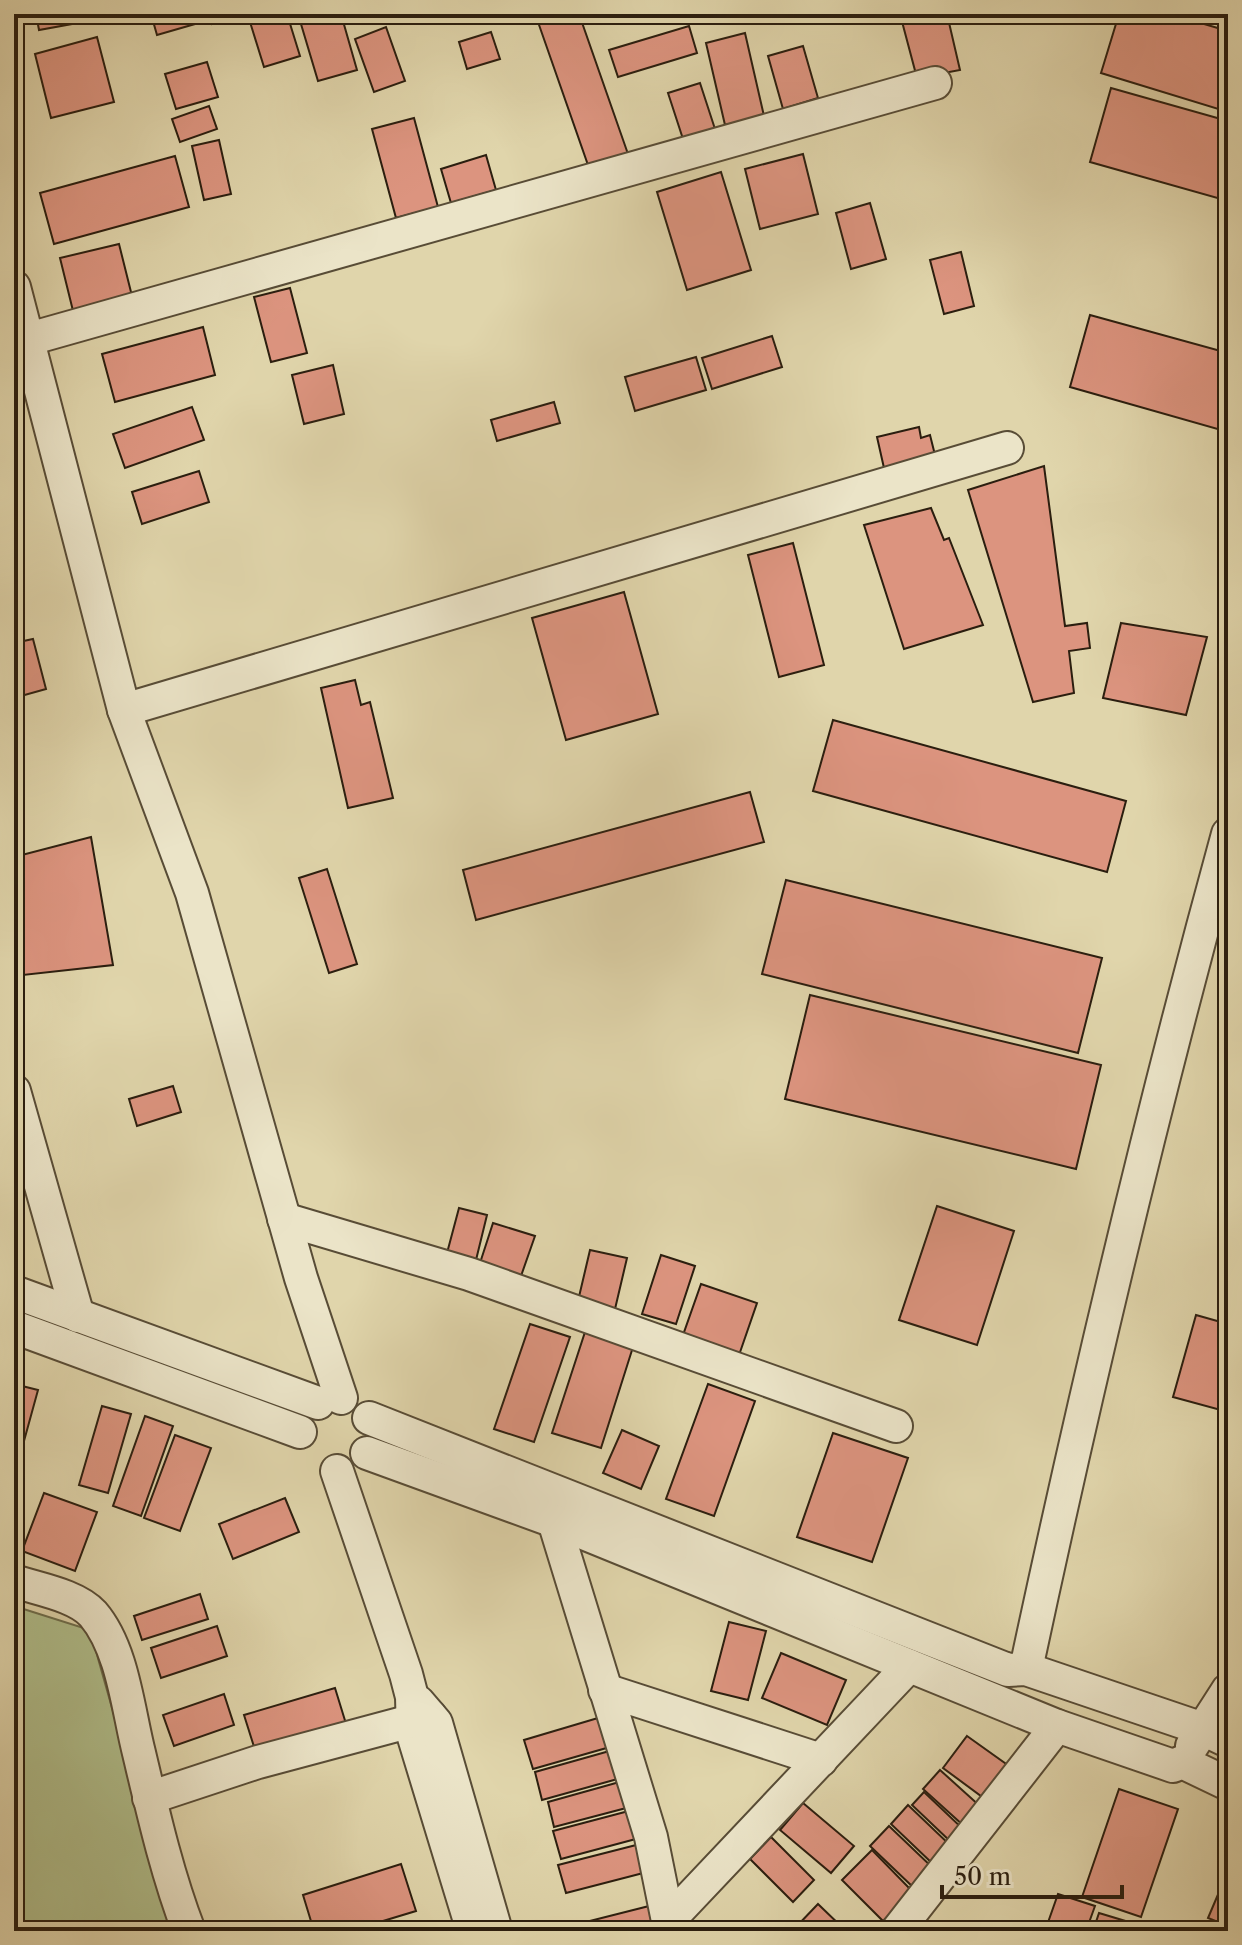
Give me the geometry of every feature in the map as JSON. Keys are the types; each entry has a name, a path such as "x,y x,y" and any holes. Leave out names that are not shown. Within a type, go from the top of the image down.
{"street":[{"path":"29,339 935,83"},
{"path":"14,287 124,710 192,893 284,1219 330,1401"},
{"path":"124,710 1007,448"},
{"path":"1026,1669 1096,1345 1165,1064 1228,834"},
{"path":"14,1091 78,1316"},
{"path":"284,1219 484,1279 896,1426"},
{"path":"14,1292 330,1401 352,1402 369,1418 1008,1670 1026,1669 1216,1735"},
{"path":"14,1327 300,1432"},
{"path":"330,1401 309,1411 300,1432 307,1455 315,1463 337,1471 354,1465 367,1453 372,1430 369,1418"},
{"path":"367,1453 554,1521 1057,1726 1173,1766 1216,1735 1228,1690"},
{"path":"337,1471 496,1931"},
{"path":"554,1521 651,1837 669,1926"},
{"path":"14,1581 74,1602 92,1613 105,1633 116,1660 149,1798 189,1931"},
{"path":"669,1926 909,1666"},
{"path":"605,1690 821,1760"},
{"path":"149,1798 418,1711"},
{"path":"418,1711 473,1931"},
{"path":"908,1928 1057,1726"},
{"path":"1182,1762 1228,1784"}],"green space":[{"path":"14,1606 90,1630 175,1931 14,1931"}],"building":[{"path":"36,14 127,14 39,30"},
{"path":"151,14 200,14 202,22 157,35"},
{"path":"210,14 255,14 212,24"},
{"path":"287,14 300,56 264,67 250,22"},
{"path":"298,14 341,14 357,70 318,81"},
{"path":"564,14 579,14 628,154 588,165 538,22"},
{"path":"900,14 947,14 960,70 917,78"},
{"path":"1119,14 1170,14 1228,31 1228,112 1101,73"},
{"path":"689,26 697,53 618,77 609,50"},
{"path":"386,27 405,81 374,92 355,39"},
{"path":"491,32 500,59 467,69 459,42"},
{"path":"745,33 764,116 725,125 706,43"},
{"path":"97,37 114,102 51,118 35,54"},
{"path":"803,46 818,98 783,109 768,56"},
{"path":"207,62 218,97 176,109 165,74"},
{"path":"700,83 715,129 683,139 668,93"},
{"path":"1111,88 1228,121 1228,201 1090,162"},
{"path":"209,106 217,129 180,142 172,119"},
{"path":"414,118 438,207 396,218 372,129"},
{"path":"219,140 231,194 204,200 192,146"},
{"path":"803,154 818,214 760,229 745,169"},
{"path":"486,155 496,190 451,203 441,169"},
{"path":"175,156 189,207 54,244 40,193"},
{"path":"721,172 751,270 687,290 657,192"},
{"path":"870,203 886,259 851,269 836,213"},
{"path":"119,244 134,304 75,319 60,258"},
{"path":"961,252 974,306 944,314 930,260"},
{"path":"290,288 307,353 271,362 254,297"},
{"path":"1090,315 1228,353 1228,432 1070,387"},
{"path":"203,327 215,375 115,402 102,354"},
{"path":"772,336 782,367 712,389 702,358"},
{"path":"696,357 706,390 635,411 625,377"},
{"path":"333,365 344,414 304,424 292,375"},
{"path":"554,402 560,423 497,441 491,420"},
{"path":"192,407 204,440 125,468 113,434"},
{"path":"919,427 921,438 930,435 935,455 884,468 877,437"},
{"path":"1044,466 1065,626 1087,623 1090,648 1069,651 1074,693 1033,702 968,490"},
{"path":"199,471 209,502 142,524 132,492"},
{"path":"931,508 944,540 949,538 983,625 904,649 864,525"},
{"path":"793,543 824,665 779,677 748,555"},
{"path":"624,592 658,714 566,740 532,618"},
{"path":"1121,623 1207,637 1186,715 1103,698"},
{"path":"33,639 46,689 14,698 14,643"},
{"path":"355,680 361,705 370,702 393,798 348,808 321,688"},
{"path":"833,720 1126,801 1107,872 813,791"},
{"path":"750,792 764,842 476,920 463,870"},
{"path":"91,837 113,965 14,976 14,857"},
{"path":"327,869 357,964 329,973 299,878"},
{"path":"786,880 1102,958 1078,1053 762,974"},
{"path":"810,995 1101,1065 1076,1169 785,1099"},
{"path":"173,1086 181,1112 137,1126 129,1099"},
{"path":"937,1206 1014,1231 977,1345 899,1320"},
{"path":"459,1208 487,1215 476,1260 447,1253"},
{"path":"493,1223 535,1236 521,1276 480,1263"},
{"path":"590,1250 627,1258 615,1309 578,1301"},
{"path":"661,1255 695,1266 676,1324 642,1314"},
{"path":"701,1284 757,1303 738,1358 682,1338"},
{"path":"1196,1315 1228,1324 1228,1412 1173,1397"},
{"path":"530,1324 570,1337 534,1442 494,1429"},
{"path":"585,1332 633,1347 601,1448 552,1433"},
{"path":"14,1384 38,1390 21,1452 14,1451"},
{"path":"708,1384 755,1401 714,1516 666,1499"},
{"path":"102,1406 131,1414 108,1493 79,1485"},
{"path":"145,1416 173,1426 141,1516 113,1506"},
{"path":"622,1430 659,1446 641,1489 603,1473"},
{"path":"833,1433 908,1458 872,1562 797,1537"},
{"path":"175,1435 211,1448 180,1531 144,1518"},
{"path":"44,1493 97,1512 75,1571 22,1551"},
{"path":"285,1498 299,1532 233,1559 219,1524"},
{"path":"200,1594 208,1619 142,1640 134,1616"},
{"path":"729,1622 766,1631 748,1700 711,1691"},
{"path":"217,1626 227,1656 161,1678 151,1648"},
{"path":"781,1653 846,1680 827,1725 762,1698"},
{"path":"335,1688 347,1727 256,1753 244,1715"},
{"path":"224,1694 234,1725 174,1746 163,1715"},
{"path":"608,1715 617,1745 533,1769 524,1740"},
{"path":"967,1736 1009,1766 985,1799 943,1768"},
{"path":"613,1750 621,1778 542,1800 535,1772"},
{"path":"940,1770 981,1807 964,1826 923,1789"},
{"path":"623,1781 630,1807 554,1827 548,1802"},
{"path":"1119,1789 1178,1809 1141,1917 1082,1897"},
{"path":"924,1792 964,1830 952,1843 912,1805"},
{"path":"803,1803 854,1846 831,1873 780,1830"},
{"path":"908,1805 951,1846 934,1865 891,1824"},
{"path":"640,1808 647,1836 561,1859 553,1831"},
{"path":"889,1826 934,1869 915,1889 870,1846"},
{"path":"771,1837 814,1880 793,1902 750,1859"},
{"path":"644,1843 651,1871 566,1893 558,1865"},
{"path":"872,1850 913,1892 883,1921 842,1880"},
{"path":"401,1864 416,1911 350,1931 314,1931 303,1895"},
{"path":"1228,1871 1228,1926 1208,1918"},
{"path":"1058,1894 1095,1906 1086,1931 1045,1931"},
{"path":"657,1904 664,1931 571,1931 570,1926"},
{"path":"818,1904 846,1931 798,1931 795,1928"},
{"path":"1099,1913 1142,1926 1140,1931 1093,1931"}]}
